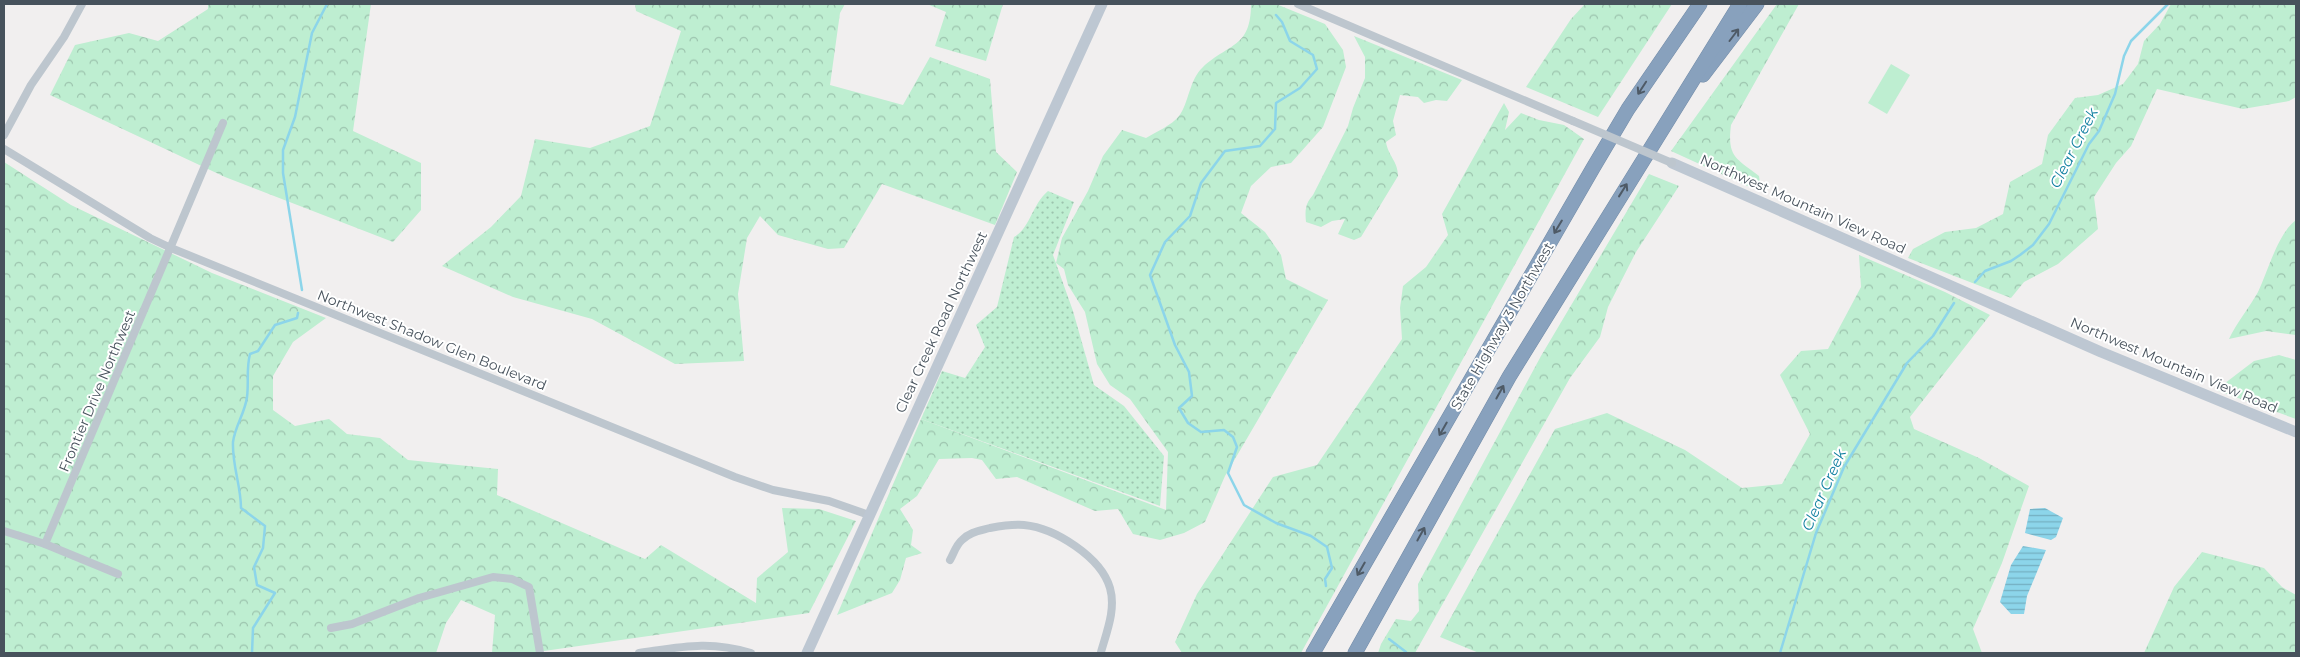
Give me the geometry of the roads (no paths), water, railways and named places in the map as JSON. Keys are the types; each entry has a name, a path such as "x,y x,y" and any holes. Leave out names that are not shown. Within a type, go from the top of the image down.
{"highway":[{"path":"1669,48 1696,4"},
{"name":"State Highway 3 Northwest","path":"1314,653 1472,380 1532,272 1623,118 1700,4"},
{"path":"1355,653 1509,377 1740,4"},
{"path":"1652,144 1757,4"}],"main road":[{"name":"Clear Creek Road Northwest","path":"807,653 1102,4"},
{"name":"Northwest Mountain View Road","path":"1672,163 2101,352 2296,432"}],"street":[{"path":"4,135 31,86 64,37 82,4"},
{"name":"Northwest Mountain View Road","path":"1298,4 1672,163"},
{"name":"Frontier Drive Northwest","path":"45,544 223,123"},
{"name":"Northwest Shadow Glen Boulevard","path":"4,149 150,238 171,248 735,477 773,490 829,500 869,515"},
{"path":"950,560 959,543 973,532 1009,524 1037,528 1064,539 1093,561 1104,575 1109,587 1112,601 1111,616 1099,653"},
{"path":"4,531 45,544 118,574"},
{"path":"331,628 352,624 418,598 493,577 512,579 529,587 540,653"},
{"path":"639,653 700,644 731,647 751,653"}],"water":[{"path":"2045,508 2063,518 2056,537 2051,540 2025,533 2030,509"},
{"path":"2023,546 2046,550 2027,596 2024,614 2011,614 2000,602 2011,565"}],"waterway":[{"path":"302,290 283,173 283,150 295,117 312,33 327,4"},
{"name":"Clear Creek","path":"1975,282 1985,271 2011,261 2033,245 2049,224 2089,144 2099,131 2115,94 2124,56 2131,41 2168,4"},
{"path":"1276,15 1282,22 1290,41 1313,55 1317,69 1300,88 1276,103 1275,129 1260,146 1225,151 1201,183 1190,216 1165,242 1150,275 1175,345 1189,372 1192,396 1179,408 1188,423 1201,432 1224,430 1233,437 1237,447 1228,473 1244,505 1276,523 1311,536 1327,547 1332,568 1325,579 1326,586"},
{"name":"Clear Creek","path":"1780,653 1816,533 1844,467 1907,363 1933,336 1954,303"},
{"path":"252,653 253,628 275,593 257,585 254,567 263,548 265,526 241,508 233,442 246,403 250,354 258,351 275,325 297,318 298,313"},
{"path":"1389,639 1406,652"}]}
